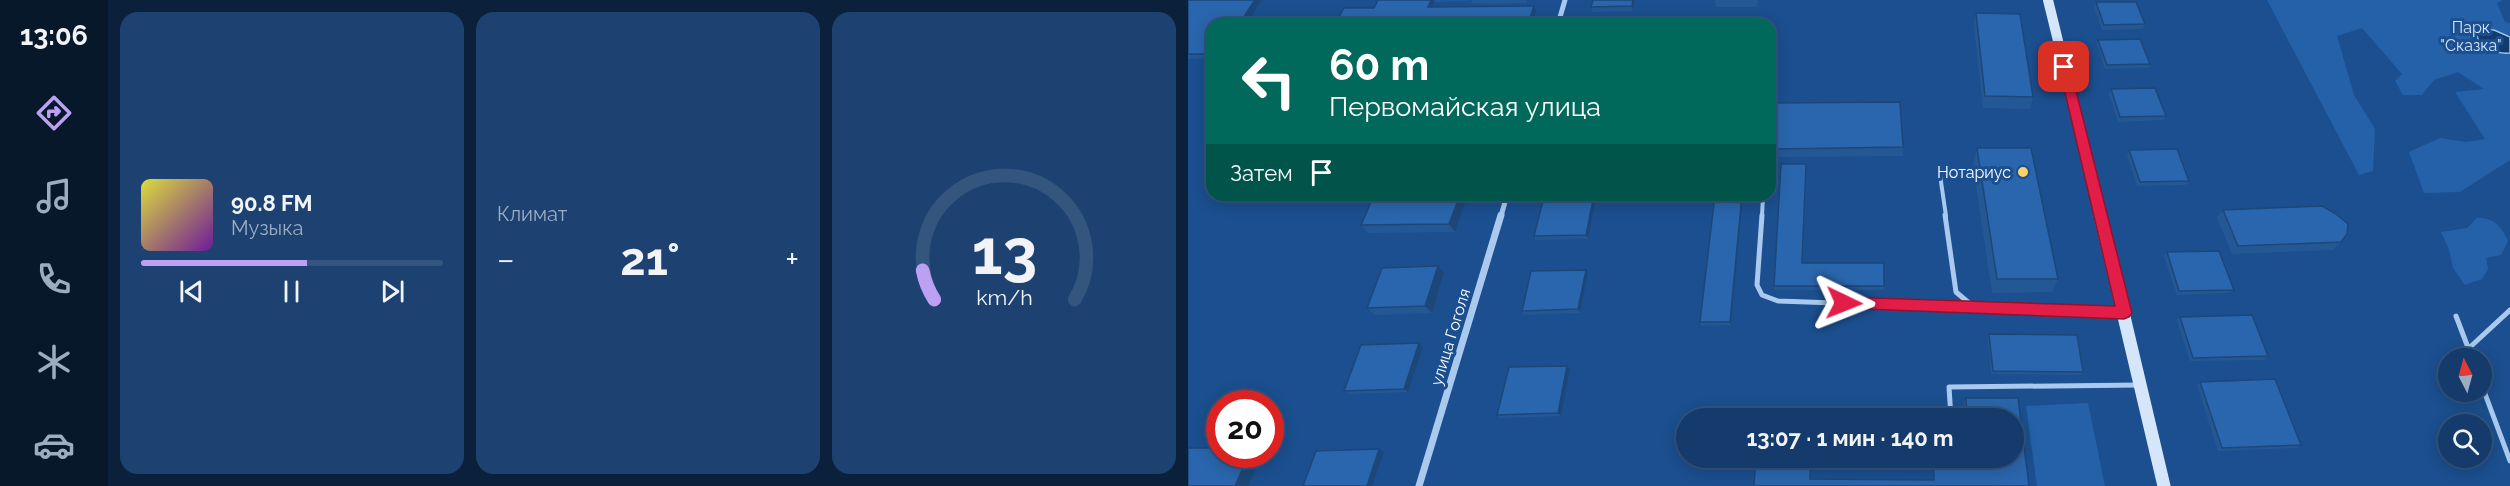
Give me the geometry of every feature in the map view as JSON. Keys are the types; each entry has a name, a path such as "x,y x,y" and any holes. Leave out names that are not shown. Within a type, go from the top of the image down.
{"main road":[{"path":"2048,0 2142,385 2164,486"}],"street":[{"path":"1560,18 1565,0"},
{"name":"улица Гоголя","path":"1419,486 1504,201"}],"lane":[{"path":"1940,168 1956,292 1975,308"},
{"path":"1763,201 1757,285 1762,295 1778,301 2124,313"},
{"path":"2469,348 2510,310"},
{"path":"2456,316 2468,348"},
{"path":"1950,408 1948,387 2142,385"},
{"path":"2488,402 2510,461"}],"green space":[{"name":"Парк \"Сказка\"","path":"2267,0 2503,0 2497,3 2505,22 2510,23 2510,160 2460,192 2424,193 2409,152 2440,138 2466,142 2485,139 2455,92 2484,89 2458,72 2434,80 2422,95 2403,95 2395,81 2402,74 2362,28 2337,36 2354,95 2375,129 2373,171 2359,175"},
{"path":"2477,218 2493,221 2503,231 2508,241 2501,255 2486,258 2488,269 2482,279 2465,285 2453,268 2449,249 2441,232 2467,228"},
{"path":"2088,403 2105,486 2037,486 2026,406"}],"shaded area":[{"path":"2483,30 2494,30 2510,37 2510,53 2500,53 2481,44 2477,35"}],"building":[{"path":"1188,0 1255,0 1243,18 1206,18 1206,54 1188,54"},
{"path":"1378,0 1431,0 1428,7 1534,6 1530,18 1338,18 1344,8 1374,8"},
{"path":"1593,0 1633,0 1632,6 1591,7"},
{"path":"2096,2 2136,2 2145,24 2104,25"},
{"path":"1976,13 2020,14 2033,97 1985,96"},
{"path":"2140,39 2150,64 2107,65 2098,40"},
{"path":"2155,88 2166,116 2120,117 2111,89"},
{"path":"1900,102 1903,147 1776,149 1776,103"},
{"path":"1977,148 2031,148 2058,279 1997,279"},
{"path":"2177,149 2189,181 2140,182 2129,150"},
{"path":"1781,164 1806,164 1802,263 1884,263 1884,286 1774,286"},
{"path":"1371,201 1458,201 1449,224 1361,225"},
{"path":"1543,201 1593,201 1586,235 1534,236"},
{"path":"1714,201 1741,201 1730,322 1700,322"},
{"path":"2322,206 2348,224 2347,234 2341,242 2238,246 2223,210"},
{"path":"2219,251 2234,290 2179,291 2167,252"},
{"path":"1438,266 1425,306 1367,308 1382,268"},
{"path":"1586,270 1578,309 1522,311 1531,271"},
{"path":"2252,315 2268,356 2193,358 2180,317"},
{"path":"1989,334 2077,335 2083,372 1993,371"},
{"path":"1419,343 1404,389 1344,391 1361,345"},
{"path":"1567,366 1558,413 1497,415 1509,367"},
{"path":"2275,379 2301,445 2222,448 2200,382"},
{"path":"1966,398 2018,398 2019,408 1966,408"},
{"path":"2024,446 2029,486 1754,486 1755,468 1811,468 1810,479 1934,480 1933,468 2024,468"},
{"path":"1188,448 1206,448 1206,468 1243,468 1235,486 1188,486"},
{"path":"1379,449 1367,486 1303,486 1316,451"}],"place":[{"name":"Нотариус","path":"2023,172"}],"route":[{"path":"1844,303 2124,313 2064,67"}]}
